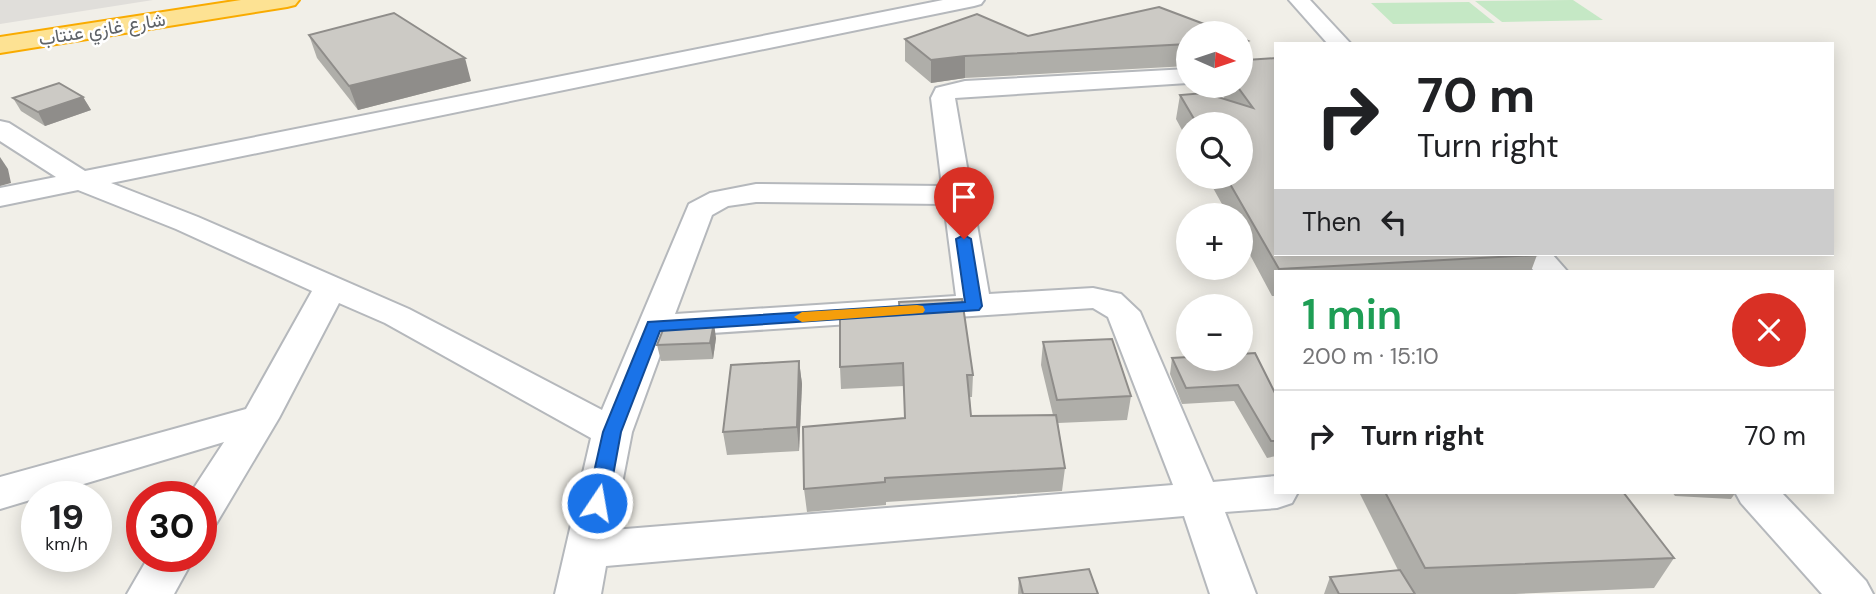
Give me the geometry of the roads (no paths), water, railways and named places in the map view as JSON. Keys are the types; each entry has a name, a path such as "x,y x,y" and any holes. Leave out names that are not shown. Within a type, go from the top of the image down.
{"highway":[{"path":"0,33 212,0"},
{"name":"شارع غازي عنتاب","path":"0,45 286,0"}],"street":[{"path":"0,197 974,0"},
{"path":"1299,0 1338,42"},
{"path":"974,306 943,98 951,90 1176,77"},
{"path":"0,129 81,181 187,223 397,316 612,432"},
{"path":"578,594 612,432 699,210 720,199 756,193 957,195"},
{"path":"1537,256 1550,270"},
{"path":"217,487 260,418 331,286"},
{"path":"654,326 1093,298 1109,301 1119,308 1199,498 1233,594"},
{"path":"0,493 260,418"},
{"path":"588,550 1274,492"},
{"path":"1758,494 1850,594"},
{"path":"150,594 163,572"}]}
